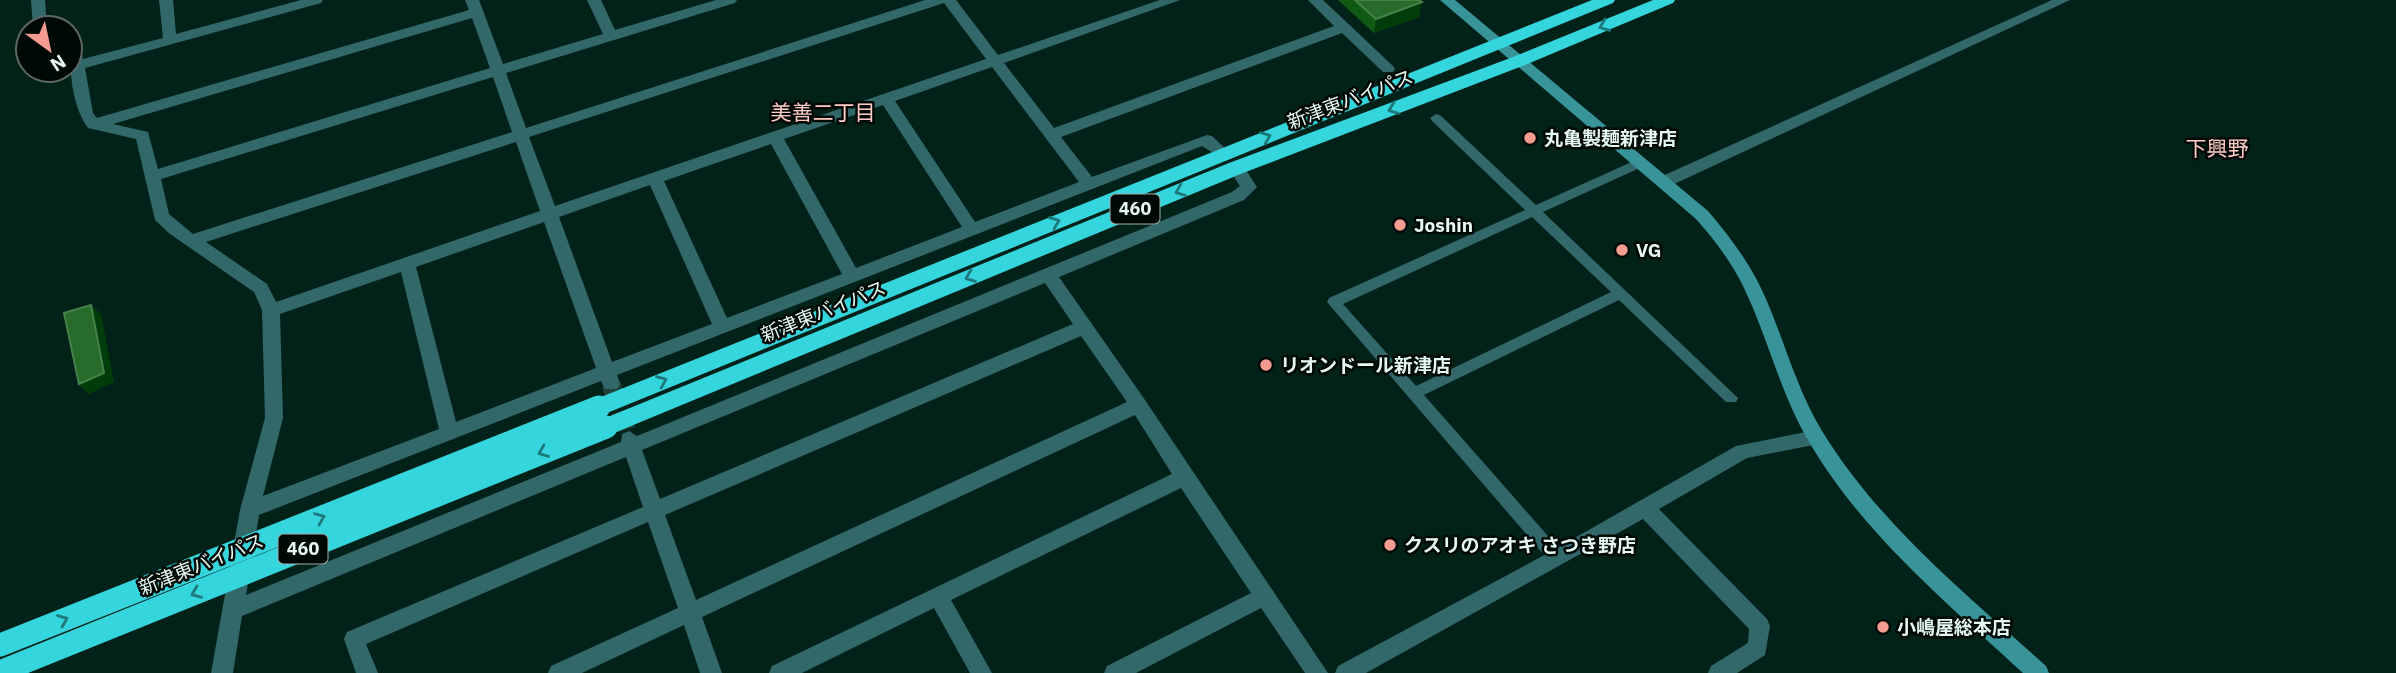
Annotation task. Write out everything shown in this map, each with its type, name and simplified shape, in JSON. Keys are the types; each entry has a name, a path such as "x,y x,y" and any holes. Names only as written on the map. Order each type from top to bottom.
{"highway":[{"name":"新津東バイパス","path":"0,672 603,417 1229,161 1498,44 1607,0"},
{"name":"新津東バイパス","path":"1229,161 1519,61 1667,0"},
{"name":"新津東バイパス","path":"0,645 603,417"}],"street":[{"path":"166,0 170,40"},
{"path":"84,64 316,0"},
{"path":"594,0 611,36"},
{"path":"152,176 730,0"},
{"path":"193,240 939,0"},
{"path":"949,0 1088,185"},
{"path":"271,310 1173,0"},
{"path":"1315,0 1388,69"},
{"path":"1447,0 1711,224 1744,271 1758,300 1798,406 1816,438 1863,504 2038,673"},
{"path":"1664,182 2063,0"},
{"path":"93,124 475,6 496,71 608,378"},
{"path":"1051,135 1344,27"},
{"path":"82,84 86,114 93,124 143,136 161,216 176,230 261,288 271,310 274,418 250,510 222,673"},
{"path":"886,99 971,230"},
{"path":"775,137 852,277"},
{"path":"233,610 631,443 1238,196 1250,187 1207,140 1198,142 722,327 608,378 449,433 250,510"},
{"path":"655,178 722,327"},
{"path":"407,264 449,433"},
{"path":"1047,273 1139,405 1184,477 1317,673"},
{"path":"366,673 354,639 1084,327"},
{"path":"559,673 1139,405"},
{"path":"1346,673 1557,558 1743,451 1816,438"},
{"path":"631,443 711,673"},
{"path":"780,673 1184,477"},
{"path":"1645,508 1760,626 1758,648 1719,673"},
{"path":"1115,673 1264,596"},
{"path":"939,598 981,673"}],"lane":[{"path":"1436,118 1731,398"},
{"path":"1557,558 1334,302 1640,163"},
{"path":"1414,393 1620,294"}],"building":[{"path":"1355,0 1419,0 1422,2 1376,19"},
{"path":"91,305 104,373 79,384 64,313"}],"tunnel":[{"path":"611,384 629,439"}],"place":[{"name":"丸亀製麺新津店","path":"1530,138"},
{"name":"Joshin","path":"1400,225"},
{"name":"VG","path":"1622,250"},
{"name":"リオンドール新津店","path":"1266,365"},
{"name":"クスリのアオキ さつき野店","path":"1390,545"},
{"name":"小嶋屋総本店","path":"1883,627"}],"district":[{"name":"美善二丁目","path":"823,113"},
{"name":"下興野","path":"2217,149"}]}
